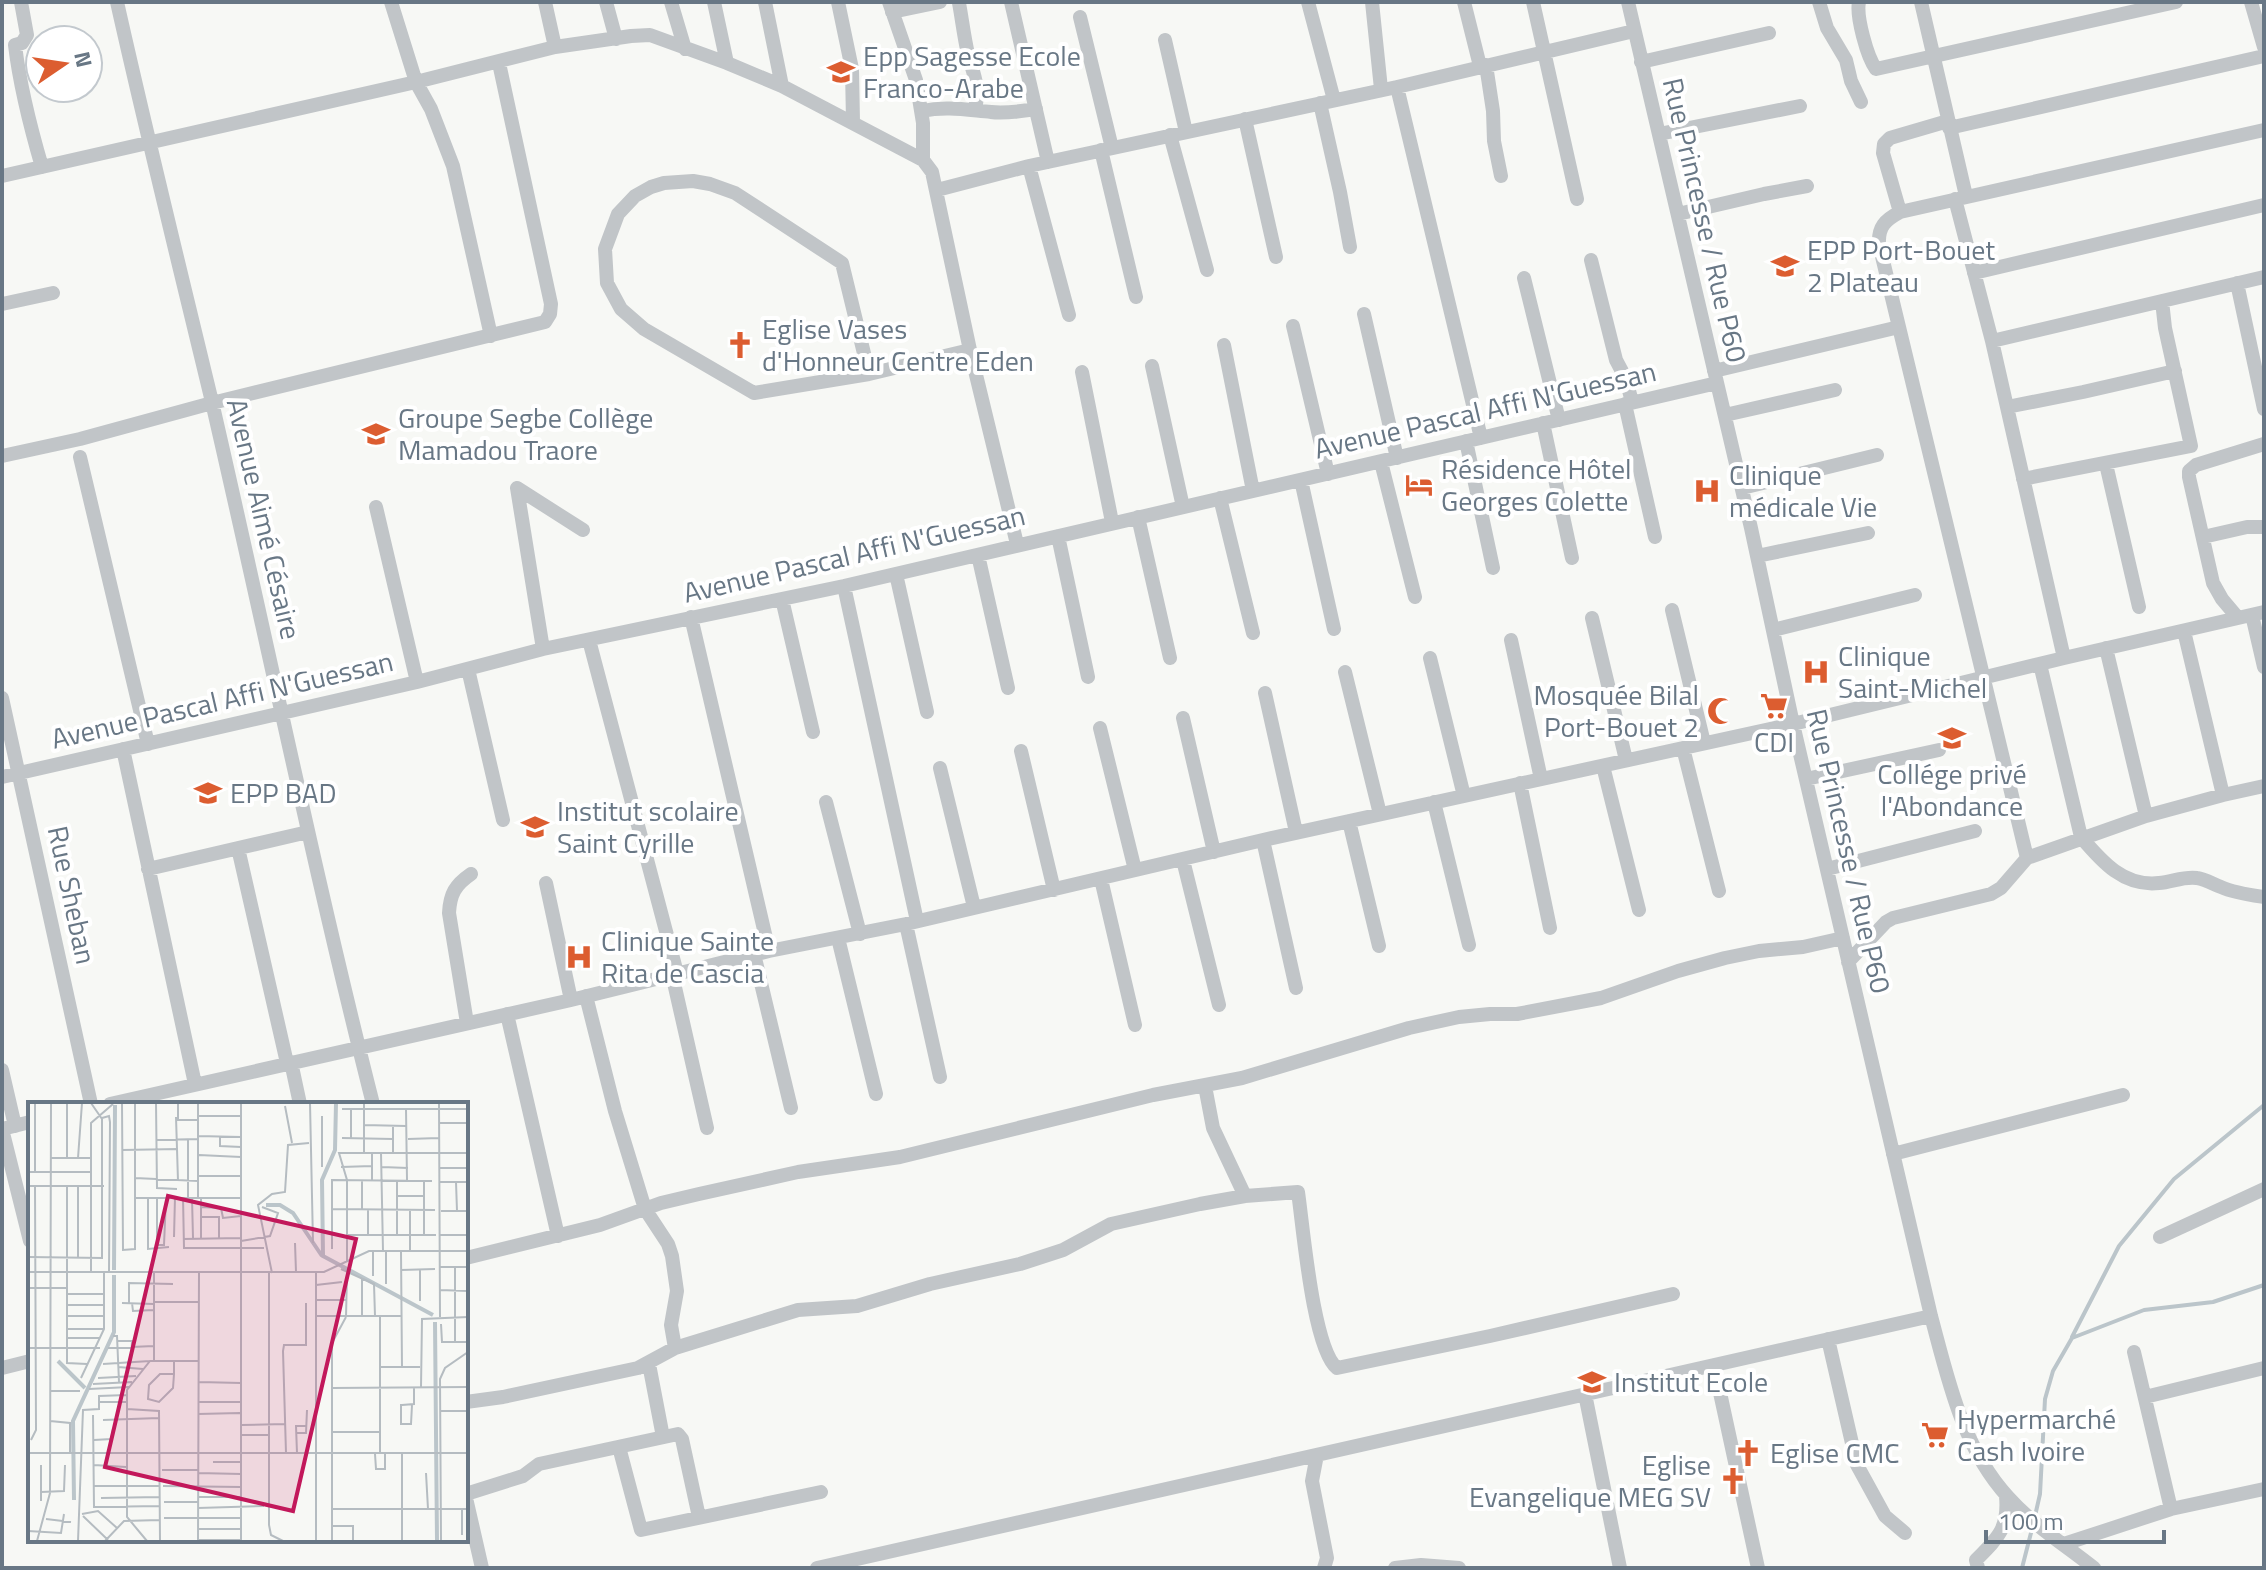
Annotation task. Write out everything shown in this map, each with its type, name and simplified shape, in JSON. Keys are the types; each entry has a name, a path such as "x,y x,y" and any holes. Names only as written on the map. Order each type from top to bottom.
{"street":[{"path":"21,2 27,35 22,43 8,46 42,167"},
{"name":"Avenue Aimé Césaire","path":"117,2 373,1102"},
{"path":"391,2 416,82 431,109 453,166 491,336"},
{"path":"545,2 555,47"},
{"path":"606,2 616,39"},
{"path":"671,2 685,49"},
{"path":"714,2 727,63"},
{"path":"765,2 782,86"},
{"path":"838,2 852,69 853,122"},
{"path":"923,160 922,111 916,80 890,7 952,2 977,85 975,110"},
{"path":"1011,2 1048,162"},
{"path":"1308,2 1350,247"},
{"path":"1372,2 1381,89"},
{"path":"1464,2 1493,111 1495,154 1501,176"},
{"path":"1533,2 1577,199"},
{"name":"Rue Princesse / Rue P60","path":"1628,2 1931,1316 1963,1424 2006,1496 2042,1529 2094,1568"},
{"path":"1819,2 1827,28 1846,60 1861,102"},
{"path":"1859,2 1868,56 1876,69 2176,2"},
{"path":"1921,2 1949,124 1974,273 2064,658"},
{"path":"2251,2 2264,47"},
{"path":"1080,17 1136,297"},
{"path":"937,190 1029,166 1397,87 1634,31"},
{"path":"1641,62 1769,33"},
{"path":"2,176 499,63 555,47 650,35 782,86 923,160 932,172 970,350 1017,544"},
{"path":"1165,40 1186,132"},
{"path":"1900,212 1883,153 1884,144 1890,138 2264,56"},
{"path":"2,456 545,322 551,304 499,63"},
{"path":"1397,87 1473,440 1493,568"},
{"path":"1659,134 1800,106"},
{"path":"922,111 938,108 995,113 1036,109"},
{"path":"1245,119 1276,257"},
{"path":"2027,858 1878,236 1882,224 1900,212 2264,130"},
{"path":"1170,135 1207,270"},
{"path":"1029,166 1069,315"},
{"path":"869,374 842,263 735,193 693,181 664,183 635,196 618,214 605,249 607,283 621,309 644,329 754,393 869,374 970,350"},
{"path":"1678,214 1807,186"},
{"path":"1974,273 2264,205"},
{"path":"1591,260 1616,360 1626,379 1655,537"},
{"path":"1992,341 2264,277"},
{"path":"1524,278 1559,420"},
{"path":"2237,283 2264,409"},
{"path":"2,304 53,293"},
{"path":"2162,301 2165,328 2196,465"},
{"path":"1364,314 1397,458"},
{"path":"1293,326 1328,474"},
{"name":"Avenue Pascal Affi N'Guessan","path":"2,777 417,682 543,649 844,586 1559,420 1899,327"},
{"path":"1224,345 1253,491"},
{"path":"1152,366 1183,507"},
{"path":"2007,407 2175,371"},
{"path":"1082,372 1112,522"},
{"path":"1725,415 1835,390"},
{"path":"1543,423 1572,558"},
{"path":"2264,444 2196,465 2189,471 2213,583 2222,599 2251,615 2264,667"},
{"path":"2023,479 2191,446"},
{"path":"1742,488 1877,455"},
{"path":"80,457 148,744"},
{"path":"1381,462 1415,597"},
{"path":"2106,464 2139,607"},
{"path":"1301,480 1334,629"},
{"path":"543,649 517,488 583,530"},
{"path":"1220,498 1253,633"},
{"path":"376,507 417,682"},
{"path":"1138,517 1170,658"},
{"path":"2203,537 2247,527 2264,527"},
{"path":"1757,556 1868,533"},
{"path":"1058,536 1088,677"},
{"path":"978,555 1008,688"},
{"path":"896,574 927,712"},
{"path":"844,586 940,1077"},
{"path":"1773,630 1915,595"},
{"path":"782,599 813,732"},
{"path":"1672,610 1704,743"},
{"path":"118,1102 579,998 761,953 1054,890 1296,832 1793,724 2251,615"},
{"path":"691,617 791,1108"},
{"path":"1592,618 1626,760"},
{"path":"2184,631 2223,795"},
{"path":"589,640 674,974 707,1128"},
{"path":"1511,640 1541,779"},
{"path":"2106,648 2146,816"},
{"path":"1430,658 1464,796"},
{"path":"2040,664 2081,837 2097,856 2117,873 2145,884 2195,878 2224,889 2264,897"},
{"path":"468,669 503,820"},
{"path":"1345,672 1380,814"},
{"path":"1265,693 1296,832"},
{"name":"Rue Sheban","path":"2,698 91,1102"},
{"path":"1183,718 1214,852"},
{"path":"1100,728 1135,870"},
{"path":"1683,748 1719,891"},
{"path":"123,749 195,1084"},
{"path":"1806,779 1939,750"},
{"path":"1021,751 1054,890"},
{"path":"1603,766 1639,910"},
{"path":"940,768 974,907"},
{"path":"1520,783 1550,928"},
{"path":"1848,962 1886,922 1991,894 2001,888 2027,858 2146,816 2264,786"},
{"path":"826,802 860,934"},
{"path":"1434,802 1469,945"},
{"path":"1349,821 1379,946"},
{"path":"1827,869 1975,831"},
{"path":"148,869 308,832"},
{"path":"1263,840 1296,988"},
{"path":"238,848 299,1102"},
{"path":"1183,860 1219,1005"},
{"path":"467,1023 449,913 454,888 471,874"},
{"path":"1101,879 1135,1025"},
{"path":"546,883 645,1209 668,1244 672,1256 677,1291 671,1325 675,1348"},
{"path":"838,938 876,1094"},
{"path":"468,1258 600,1225 699,1194 798,1172 900,1157 1060,1116 1242,1078 1409,1028 1459,1017 1517,1014 1601,998 1725,958 1843,938"},
{"path":"507,1014 558,1236"},
{"path":"2,1070 28,1228"},
{"path":"1205,1086 1213,1128 1245,1196"},
{"path":"1893,1154 2123,1095"},
{"path":"2160,1237 2264,1189"},
{"path":"468,1402 622,1373 649,1364 675,1348 798,1310 857,1306 930,1284 1020,1264 1063,1250 1111,1224 1245,1196 1298,1192 1318,1321 1328,1356 1337,1368 1673,1294"},
{"path":"817,1568 1931,1316"},
{"path":"1828,1339 1857,1465 1885,1516 1905,1533"},
{"path":"2134,1352 2171,1509"},
{"path":"2,1368 28,1362"},
{"path":"649,1364 663,1437"},
{"path":"1714,1365 1758,1568"},
{"path":"2145,1397 2264,1368"},
{"path":"1585,1394 1620,1568"},
{"path":"468,1495 523,1476 539,1464 675,1434 682,1439 699,1517"},
{"path":"619,1447 641,1530 821,1492"},
{"path":"1317,1455 1312,1481 1327,1558 1324,1568"},
{"path":"2064,1544 2171,1509 2264,1489"},
{"path":"1963,1568 1977,1564 2002,1532 2008,1514 2006,1496"},
{"path":"468,1505 482,1568"},
{"path":"1395,1568 1421,1565 1459,1568"}],"waterway":[{"path":"2072,1337 2119,1246 2174,1179 2264,1105"},
{"path":"2035,1516 2040,1494 2045,1399 2053,1371 2072,1338 2144,1310 2213,1302 2264,1285"},
{"path":"2022,1568 2033,1525"}],"place":[{"name":"Epp Sagesse Ecole Franco-Arabe","path":"841,72"},
{"name":"EPP Port-Bouet 2 Plateau","path":"1785,266"},
{"name":"Eglise Vases d'Honneur Centre Eden","path":"740,345"},
{"name":"Groupe Segbe Collège Mamadou Traore","path":"376,434"},
{"name":"Résidence Hôtel Georges Colette","path":"1419,485"},
{"name":"Clinique médicale Vie","path":"1707,491"},
{"name":"Clinique Saint-Michel","path":"1816,672"},
{"name":"CDI","path":"1774,706"},
{"name":"Mosquée Bilal Port-Bouet 2","path":"1721,711"},
{"name":"Collége privé l'Abondance","path":"1952,738"},
{"name":"EPP BAD","path":"208,793"},
{"name":"Institut scolaire Saint Cyrille","path":"535,827"},
{"name":"Clinique Sainte Rita de Cascia","path":"579,957"},
{"name":"Institut Ecole","path":"1592,1382"},
{"name":"Hypermarché Cash Ivoire","path":"1935,1435"},
{"name":"Eglise CMC","path":"1748,1453"},
{"name":"Eglise Evangelique MEG SV","path":"1733,1481"}]}
